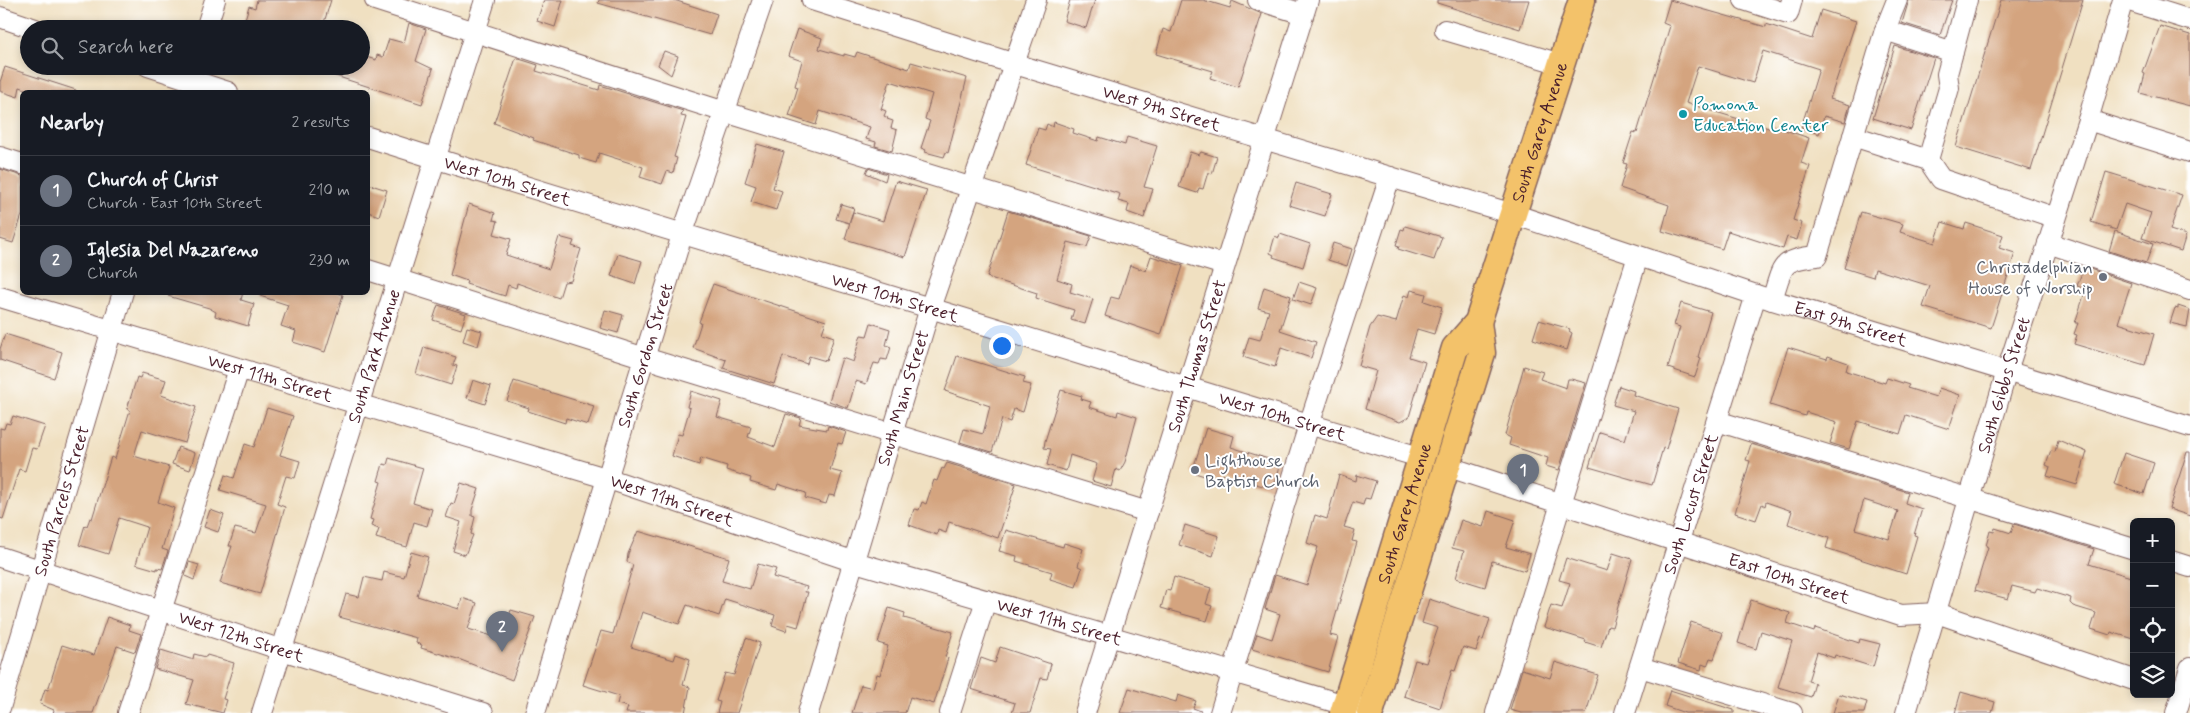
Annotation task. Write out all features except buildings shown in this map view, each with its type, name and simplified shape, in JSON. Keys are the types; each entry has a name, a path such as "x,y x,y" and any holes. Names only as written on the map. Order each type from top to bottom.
{"main road":[{"name":"South Garey Avenue","path":"1344,709 1435,462 1482,353 1478,322 1582,0"},
{"name":"South Garey Avenue","path":"1370,713 1435,462"}],"street":[{"path":"209,20 215,0"},
{"path":"375,0 475,34 1224,265"},
{"name":"South Park Avenue","path":"262,713 485,0"},
{"name":"South Gordon Street","path":"535,713 609,479 682,235 763,0"},
{"name":"West 9th Street","path":"812,0 1015,64 1513,214"},
{"name":"South Main Street","path":"808,713 930,308 1036,0"},
{"path":"1258,0 1306,7"},
{"path":"1744,0 1788,14 1792,0"},
{"path":"1897,0 1885,30 1852,136 1928,160 1941,179 2056,218"},
{"path":"1928,160 1949,88 1947,74 1967,0"},
{"path":"2125,0 2190,20"},
{"name":"South Gibbs Street","path":"1906,713 1937,613 2006,370 2088,120 2125,0"},
{"name":"South Thomas Street","path":"1085,713 1306,7"},
{"path":"0,17 20,24"},
{"path":"1445,30 1561,64"},
{"path":"1885,30 1953,52"},
{"path":"175,75 222,90"},
{"path":"2088,120 2190,152"},
{"name":"South Locust Street","path":"1626,713 1678,542 1718,421 1764,297 1783,267 1794,259 1817,256 1852,136"},
{"name":"West 10th Street","path":"370,138 682,235 930,308 1186,388 1435,462"},
{"path":"0,157 20,163"},
{"path":"1220,713 1309,425 1390,177"},
{"name":"East 9th Street","path":"1513,214 1764,297 2190,427"},
{"path":"2048,244 2190,290"},
{"path":"1496,713 1638,256"},
{"path":"370,271 645,358 1148,512"},
{"name":"South Parcels Street","path":"0,708 39,569 122,295"},
{"name":"West 11th Street","path":"0,297 609,479 855,562 1234,672 1344,709 1370,713"},
{"path":"128,713 238,369"},
{"path":"1718,421 2130,548"},
{"name":"East 10th Street","path":"1435,462 1901,616 1937,613 2130,679"},
{"name":"West 12th Street","path":"0,557 282,650 483,713"},
{"path":"2175,562 2190,566"},
{"path":"950,713 986,600"},
{"path":"1640,666 1792,713"},
{"path":"2180,700 2190,668"}],"place":[{"name":"Pomona Education Center","path":"1683,114"},
{"name":"Christadelphian House of Worship","path":"2103,277"},
{"name":"Lighthouse Baptist Church","path":"1195,470"},
{"name":"Church of Christ","path":"1523,495"},
{"name":"Iglesia Del Nazareno","path":"502,652"}]}
